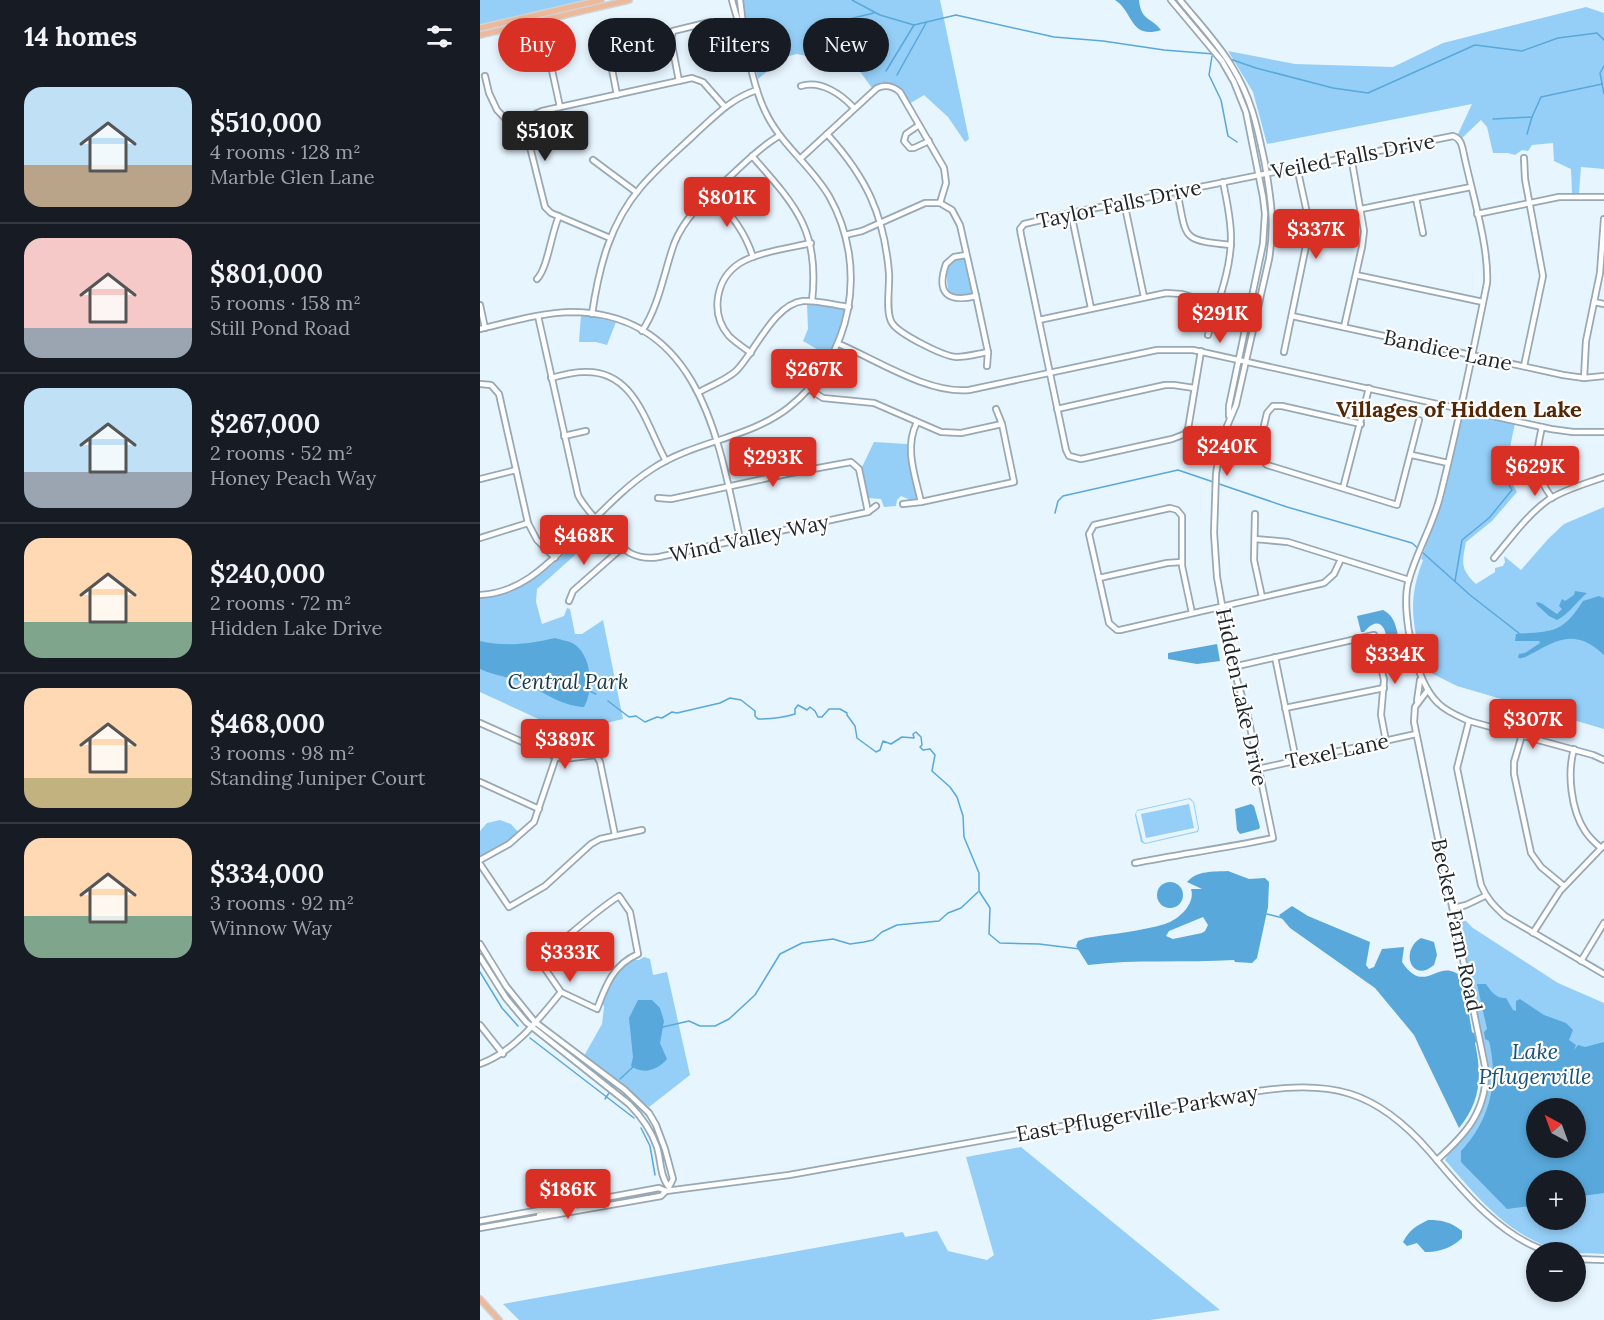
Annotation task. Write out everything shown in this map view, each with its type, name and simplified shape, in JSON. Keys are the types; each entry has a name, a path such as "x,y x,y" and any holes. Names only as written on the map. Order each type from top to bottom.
{"main road":[{"path":"480,28 601,0"},
{"path":"480,34 629,0"},
{"path":"480,1299 499,1320"}],"street":[{"path":"732,0 736,18"},
{"path":"740,0 742,18"},
{"name":"Hidden Lake Drive","path":"1136,863 1200,850 1224,849 1273,838 1244,699 1233,667 1222,606 1215,555 1214,501 1220,450 1229,419 1236,405 1247,362 1272,242 1272,200 1255,112 1244,87 1230,64 1171,0"},
{"name":"Hidden Lake Drive","path":"1180,0 1192,21 1228,70 1246,112 1265,214 1263,244 1229,406 1229,419"},
{"path":"680,81 671,40 673,32 688,28"},
{"path":"552,72 560,107"},
{"path":"613,72 618,95"},
{"path":"480,595 518,586 535,574 639,479 666,461 683,452 750,429 776,417 809,388 821,374 839,344 852,287 850,258 845,235 828,194 779,136 767,116 752,72"},
{"path":"485,75 489,93 497,110 529,143 543,203 548,211 610,238"},
{"path":"517,130 531,116 560,107 692,78 699,80 725,107"},
{"path":"801,86 804,84 838,93 854,108"},
{"path":"800,159 877,87 882,85 893,87 900,93 944,168 946,175 940,203"},
{"path":"592,314 597,280 610,238 636,192 655,171 725,107 742,95 757,90"},
{"path":"919,125 906,134 904,141 906,145 914,148 929,141"},
{"path":"826,134 852,163 862,179 881,223 889,276 888,314 892,324 947,355 963,357 988,352"},
{"path":"642,331 650,317 680,232 693,213 752,156 779,136"},
{"name":"Veiled Falls Drive","path":"1259,175 1453,136 1461,141 1488,269 1472,355 1437,507 1409,580 1406,599 1407,618 1420,678"},
{"path":"752,156 793,205 806,229 811,243 814,268 812,301"},
{"path":"1344,327 1364,239 1351,156"},
{"path":"1524,158 1525,179 1543,276 1524,366"},
{"path":"594,160 636,192"},
{"path":"1284,352 1308,231 1298,167"},
{"name":"Taylor Falls Drive","path":"1194,388 1188,429 1182,437 1081,459 1069,456 1049,373 1020,229 1031,221 1259,175"},
{"path":"1209,335 1228,267 1231,245 1230,221 1223,182"},
{"path":"1361,209 1471,187"},
{"path":"1177,191 1185,229 1190,237 1200,242 1231,245"},
{"path":"712,193 743,231 753,257"},
{"path":"1477,214 1570,196 1604,197"},
{"path":"1416,198 1424,233"},
{"path":"1124,202 1144,297"},
{"path":"845,235 881,223 925,203 940,203 952,210 957,217 976,296 988,352 987,366"},
{"path":"1071,213 1091,308"},
{"path":"537,279 544,270 551,236 559,216"},
{"path":"1584,378 1586,341 1603,251 1604,219"},
{"path":"751,353 730,336 720,321 718,293 726,277 740,263 753,257 811,243"},
{"path":"966,255 954,257 946,264 944,288 946,294 954,299 976,296"},
{"path":"1356,275 1483,302"},
{"path":"1039,320 1144,297 1177,293 1217,304"},
{"path":"699,392 734,373 785,309 792,304 812,301 849,307"},
{"path":"1594,302 1604,304"},
{"path":"480,305 482,328 538,316 564,313 592,314 617,320 642,331 670,352 688,373 699,392 717,441 740,539"},
{"name":"Wind Valley Way","path":"538,316 578,495 596,519 629,552 649,559 868,512 876,506"},
{"name":"Bandice Lane","path":"1292,316 1584,378 1604,376"},
{"path":"839,344 928,384 954,392 1158,350 1180,348 1542,427 1573,432 1604,432"},
{"path":"1057,409 1165,385 1174,384 1194,388 1201,351"},
{"path":"551,378 591,372 606,375 625,385 636,398 666,461"},
{"path":"480,384 491,385 499,394 528,523 537,540 555,558"},
{"path":"809,388 823,398 874,404 951,433 1002,424"},
{"path":"1343,488 1370,388"},
{"path":"1361,424 1282,406 1273,406 1267,413 1258,452 1262,462 1268,465 1397,505 1412,455 1419,420"},
{"path":"903,504 1014,482 1002,424 996,409"},
{"path":"917,422 912,432 910,452 921,502"},
{"path":"1542,427 1536,463 1539,476 1552,498"},
{"path":"564,436 586,431"},
{"path":"781,475 777,456 777,451 780,449 786,453 790,473"},
{"path":"1412,455 1448,463"},
{"path":"658,498 671,499 844,462 855,464 860,469 868,512"},
{"path":"480,479 516,470"},
{"path":"1494,558 1531,515 1552,498 1604,477"},
{"path":"1192,613 1182,562 1182,516 1177,510 1170,508 1092,527 1089,534 1109,623 1116,630 1192,613 1324,583 1334,574 1341,559"},
{"path":"1256,514 1256,573 1262,597"},
{"path":"480,538 528,523"},
{"path":"1255,539 1288,542 1409,580"},
{"path":"569,601 573,591 623,547"},
{"path":"1099,578 1167,563 1182,562"},
{"path":"1233,667 1374,635 1384,680 1381,716 1386,741"},
{"path":"1275,657 1296,760"},
{"path":"1420,678 1427,691 1444,708 1469,721 1574,749 1604,760"},
{"name":"Becker Farm Road","path":"1420,678 1414,722 1454,908 1485,1063 1486,1079 1480,1107 1470,1125 1437,1160"},
{"path":"1286,708 1384,688"},
{"path":"1415,707 1427,691"},
{"path":"1469,721 1457,768 1478,874 1485,896 1505,916 1604,974"},
{"path":"480,723 556,758 596,755 600,762 615,835"},
{"name":"Texel Lane","path":"1258,769 1416,734"},
{"path":"1522,735 1514,762 1514,774 1529,847 1541,867 1564,886"},
{"path":"1533,933 1564,886 1602,846 1588,835 1578,817 1569,776 1569,765 1574,749"},
{"path":"556,758 534,822 523,834 480,862 509,907 544,886 591,844 615,835 642,830"},
{"path":"480,782 539,809"},
{"path":"619,896 630,912 638,954 627,959 612,973 597,1009 561,992 539,960 574,933 599,908 619,896"},
{"path":"1454,908 1485,896"},
{"path":"1581,961 1604,923"},
{"path":"480,944 533,1024 625,1090 649,1113 665,1149 673,1179 668,1190"},
{"path":"480,957 506,998 533,1024 638,1112 652,1133 668,1190"},
{"path":"480,1064 503,1054 561,992"},
{"path":"481,1029 503,1054"},
{"name":"East Pflugerville Parkway","path":"480,1221 659,1188 668,1190 789,1175 1289,1086 1309,1086 1338,1090 1376,1104 1405,1125 1473,1203 1504,1230 1526,1242"},
{"name":"East Pflugerville Parkway","path":"480,1228 661,1196 668,1190"},
{"path":"531,1219 545,1212 575,1207 581,1202"},
{"path":"1586,1259 1604,1260"}],"green space":[{"path":"480,0 602,0 524,18 498,18 498,24 480,28"},
{"path":"741,0 940,0 969,139 965,142 948,117 924,95 909,104 901,92 892,85 882,82 872,88 860,72 889,72 889,18 803,18 803,55 791,56 791,18 745,18"},
{"path":"1586,7 1604,13 1604,169 1581,167 1579,193 1572,193 1571,169 1554,161 1553,143 1532,145 1528,151 1522,150 1515,155 1493,153 1487,127 1481,120 1462,138 1458,134 1472,104 1267,144 1253,92 1228,51 1295,64 1393,67 1443,43"},
{"path":"756,72 767,72 758,79"},
{"path":"964,259 972,292 970,295 958,297 949,292 947,269 954,261"},
{"path":"807,303 842,308 845,311 829,356 803,341 808,329"},
{"path":"581,315 616,322 607,345 596,342 579,342"},
{"path":"1465,413 1515,424 1509,467 1517,492 1492,521 1466,542 1464,565 1467,574 1476,584 1495,572 1495,568 1503,566 1504,556 1521,570 1564,524 1604,507 1604,729 1457,686 1423,669 1413,602 1423,560 1421,559 1444,497 1461,416"},
{"path":"874,442 907,444 916,499 911,500 901,496 896,506 884,507 881,499 868,498 862,467"},
{"name":"Central Park","path":"599,524 604,529 537,589 536,602 542,624 564,616 567,608 570,609 575,634 582,634 603,620 623,719 581,729 561,731 560,755 547,750 556,727 480,692 480,598 498,596 529,582"},
{"path":"1190,798 1194,802 1199,828 1198,832 1145,844 1141,842 1135,815 1137,810","holes":["1189,799 1193,802 1197,831 1145,843 1143,841 1137,811"]},
{"path":"1189,804 1194,828 1146,838 1141,814"},
{"path":"500,820 511,824 519,833 508,842 480,857 480,831 487,823"},
{"name":"Lake Pflugerville","path":"1458,913 1473,928 1558,983 1604,1003 1604,1254 1586,1253 1586,1242 1537,1242 1526,1237 1496,1215 1445,1160 1476,1121 1484,1099 1488,1075"},
{"path":"644,957 650,959 653,975 667,972 690,1075 649,1107 584,1056 602,1024 604,1007 602,1001 612,980 631,960"},
{"path":"1021,1147 1220,1310 1150,1320 519,1320 503,1304 903,1232 905,1237 937,1231 948,1251 987,1260 994,1255 966,1157"}],"water":[{"path":"1115,0 1139,0 1144,15 1161,30 1151,32 1138,28"},
{"path":"1575,591 1587,593 1557,620 1549,616 1536,602 1557,614 1562,609 1559,606 1562,599 1565,601 1574,595"},
{"path":"1599,596 1604,598 1604,655 1587,643 1571,639 1554,642 1525,657 1518,658 1519,654 1525,653 1540,643 1539,641 1515,641 1516,634 1555,629 1569,620 1583,601"},
{"path":"1383,610 1393,619 1399,639 1387,642 1383,627 1377,623 1361,632 1357,616"},
{"path":"555,638 574,644 585,657 590,683 584,707 561,702 520,682 480,669 480,641 518,644"},
{"path":"1217,644 1220,661 1197,664 1168,659 1168,653"},
{"path":"1251,804 1254,806 1260,827 1240,834 1237,830 1235,809"},
{"path":"1228,871 1249,879 1265,878 1269,882 1268,907 1257,958 1252,963 1235,962 1234,960 1088,965 1076,946 1078,941 1086,938 1146,929 1170,922 1185,911 1191,900 1191,889 1202,889 1187,882 1191,878 1211,872","holes":["1203,917 1208,925 1202,933 1173,939 1166,936 1169,931"]},
{"path":"1170,882 1179,886 1183,895 1179,904 1170,908 1161,904 1157,895 1161,886"},
{"name":"Lake Pflugerville","path":"1292,906 1308,916 1370,942 1366,965 1369,969 1374,967 1382,949 1404,947 1402,962 1410,972 1425,977 1446,970 1463,978 1472,1032 1477,1041 1475,1043 1479,1077 1476,1098 1459,1128 1414,1035 1375,988 1290,928 1279,915"},
{"path":"1421,938 1434,942 1437,955 1434,965 1420,971 1411,964 1410,957 1414,944"},
{"name":"Lake Pflugerville","path":"1477,984 1486,984 1494,994 1506,998 1513,1010 1516,1011 1516,1001 1520,999 1544,1015 1566,1023 1573,1030 1569,1040 1576,1045 1574,1050 1578,1045 1585,1047 1604,1042 1604,1193 1586,1195 1586,1170 1526,1170 1526,1206 1507,1209 1461,1162 1461,1151 1479,1126 1490,1100 1492,1056 1489,1041 1485,1039 1484,1032 1487,1029"},
{"path":"638,1000 652,1000 660,1008 664,1021 660,1043 667,1059 659,1066 645,1071 631,1066 633,1057 629,1018"},
{"path":"1428,1220 1454,1225 1462,1231 1462,1238 1450,1247 1435,1252 1425,1252 1417,1243 1407,1246 1403,1242 1408,1234"}],"waterway":[{"path":"852,0 880,15 914,25 956,15 1054,37 1214,54"},
{"path":"853,18 874,13"},
{"path":"897,75 926,23"},
{"path":"889,66 914,25"},
{"path":"1227,58 1333,88 1368,93 1475,45 1522,51 1558,38 1597,33 1604,40"},
{"path":"1212,56 1209,75 1221,100 1228,136 1237,142"},
{"path":"1604,66 1600,73 1604,94"},
{"path":"1493,119 1532,117 1541,97 1602,84"},
{"path":"1527,134 1532,117"},
{"path":"1055,513 1058,501 1063,496 1178,470 1287,507 1412,543 1470,595 1520,634"},
{"path":"1455,581 1462,540 1489,518 1512,490 1508,483"},
{"path":"587,690 596,694"},
{"path":"608,701 629,717 636,716 645,722 657,717 662,718 672,712 677,713 720,703 730,698 741,700 755,711 758,719 795,714 798,705 807,710 810,707 818,717 822,717 829,709 840,709 847,713 855,726 857,738 876,752 880,750 883,741 891,744 902,737 914,738 913,734 916,732 921,737 920,747 923,750 930,749 935,755 932,771 950,787 957,797 963,816 964,837 979,873 979,891 990,908 989,934 1000,943 1039,944 1080,949"},
{"path":"663,1027 689,1021 700,1026 715,1026 729,1019 755,995 780,954 802,943 833,939 850,944 864,942 873,940 882,932 897,925 939,921 948,913 961,908 978,892"},
{"path":"1267,914 1283,918"},
{"path":"480,972 502,1008 518,1026"},
{"path":"530,1038 634,1118"},
{"path":"620,1079 633,1067"},
{"path":"605,1099 609,1093"},
{"path":"641,1128 650,1146 655,1175"}],"district":[{"name":"Villages of Hidden Lake","path":"1459,409"}]}
